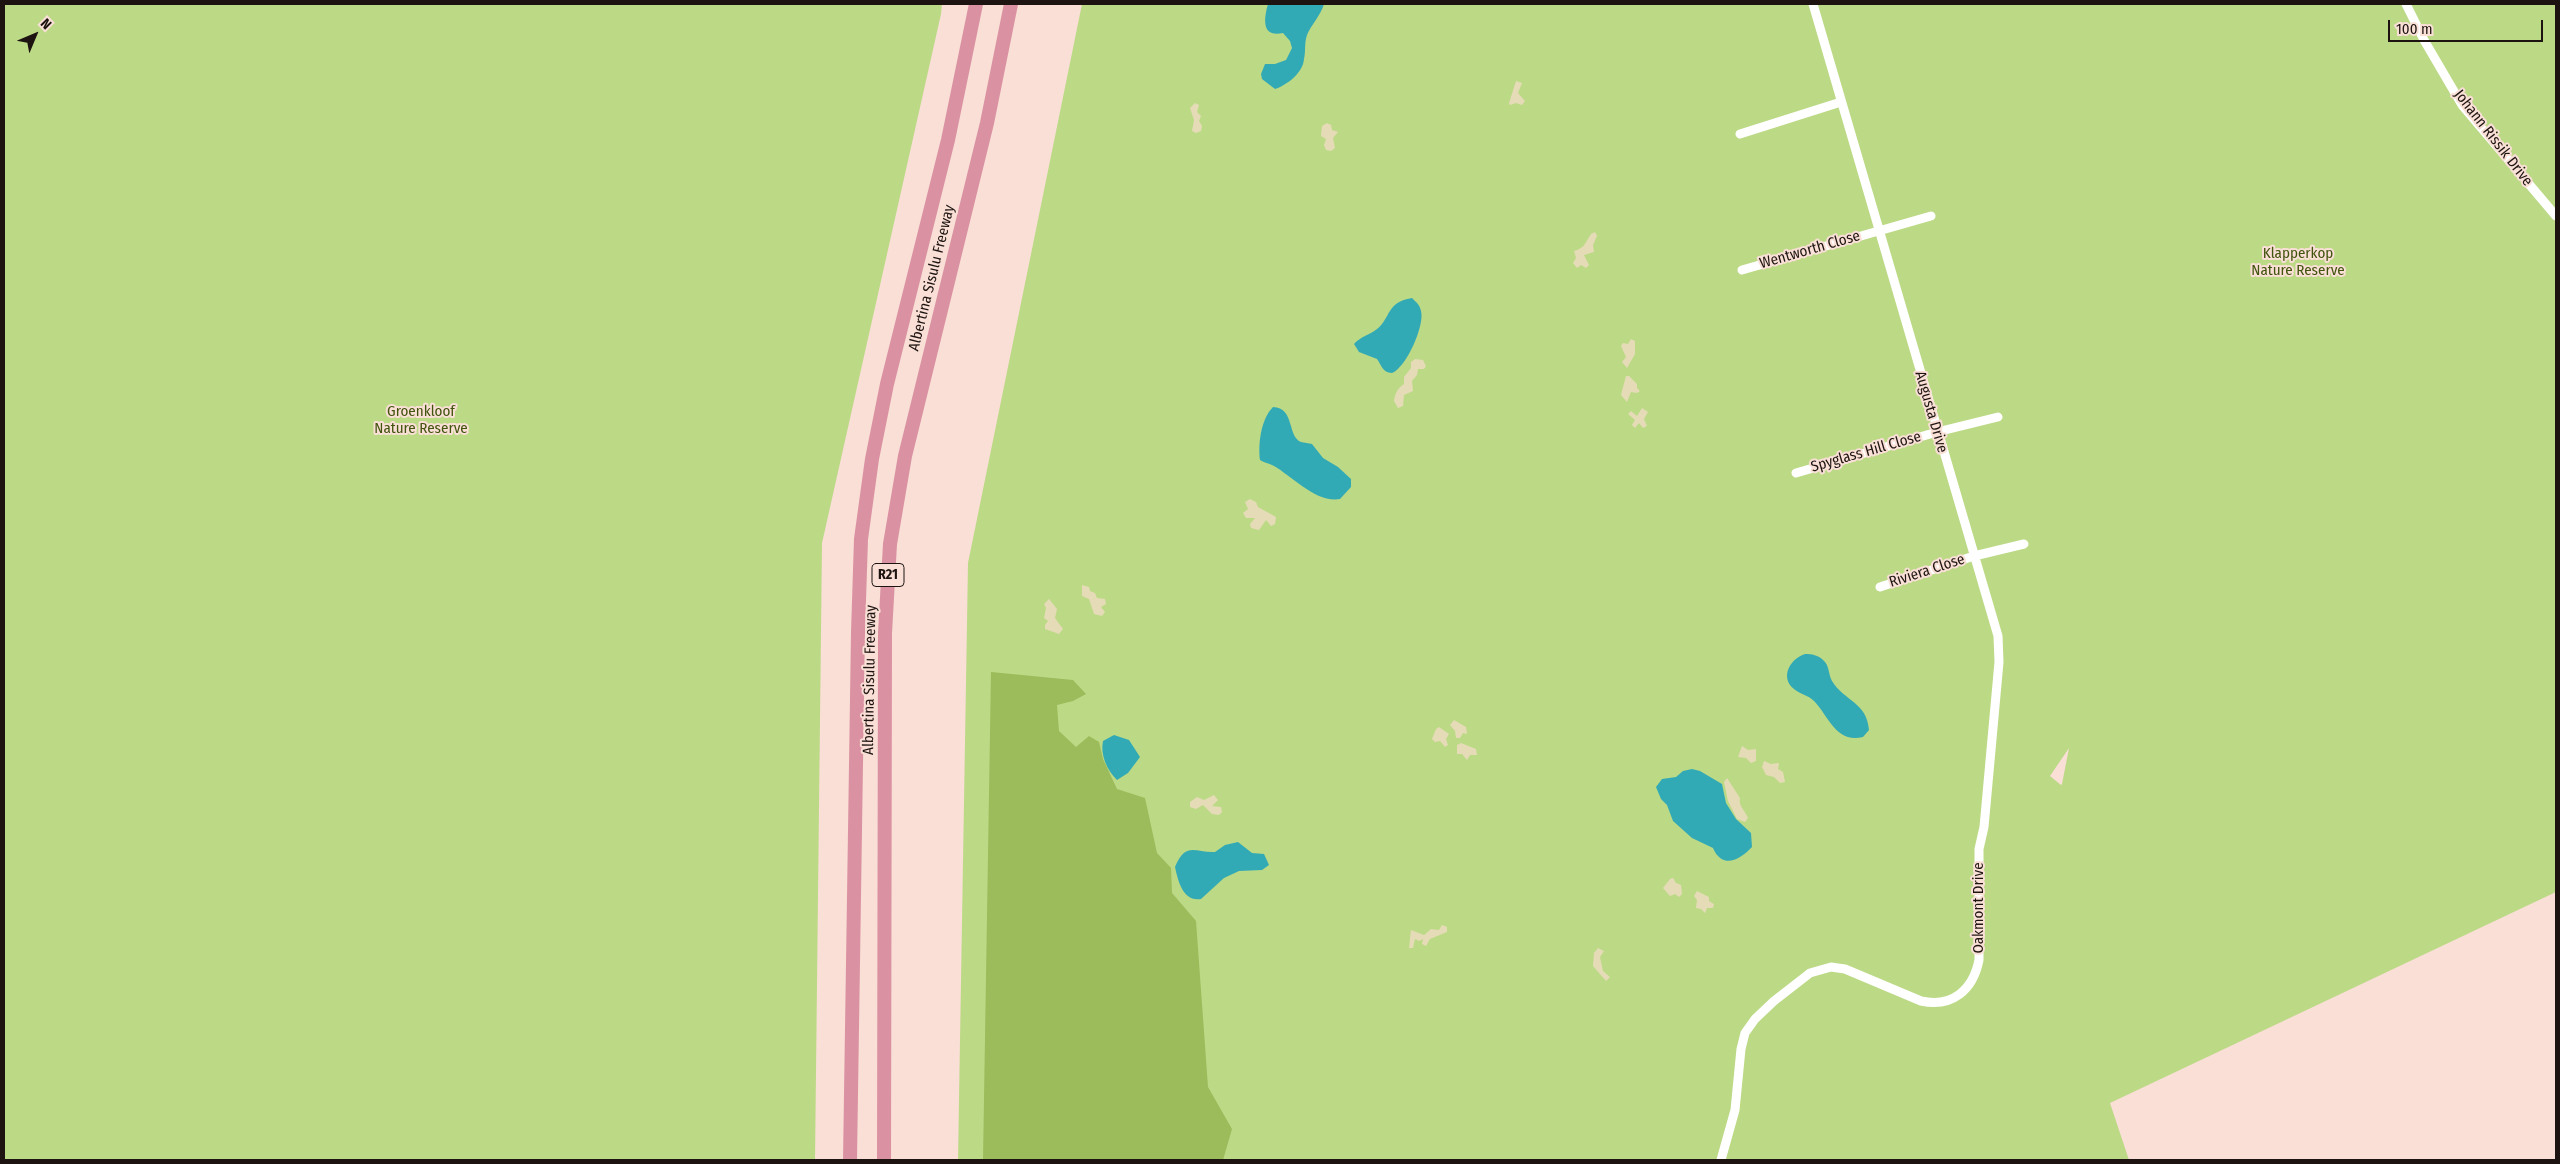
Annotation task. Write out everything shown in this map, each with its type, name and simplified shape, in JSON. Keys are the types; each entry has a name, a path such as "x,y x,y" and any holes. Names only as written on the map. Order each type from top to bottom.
{"highway":[{"name":"Albertina Sisulu Freeway","path":"850,1160 858,632 863,522 872,459 887,384 948,140 976,4"},
{"name":"Albertina Sisulu Freeway","path":"884,1160 885,633 890,544 905,456 988,124 1005,46 1011,4"}],"street":[{"name":"Augusta Drive","path":"1813,4 1840,102 1974,556 1999,649 1984,827"},
{"name":"Johann Rissik Drive","path":"2406,4 2424,40 2462,105 2556,216"},
{"path":"1740,134 1840,102"},
{"name":"Wentworth Close","path":"1742,270 1931,216"},
{"name":"Spyglass Hill Close","path":"1796,473 1937,432 1998,417"},
{"name":"Riviera Close","path":"1880,587 1974,556 2024,544"},
{"name":"Oakmont Drive","path":"1721,1160 1735,1110 1740,1057 1745,1033 1763,1011 1802,979 1819,969 1841,968 1921,1001 1934,1004 1951,1000 1970,985 1979,960 1979,849 1984,827"}],"green space":[{"name":"Groenkloof Nature Reserve","path":"4,4 942,4 822,543 815,1160 4,1160"},
{"name":"Klapperkop Nature Reserve","path":"1082,4 2556,4 2556,892 2110,1103 2129,1160 958,1160 968,563","holes":["2069,748 2062,784 2050,776"]},
{"path":"991,672 1073,680 1086,694 1073,701 1057,705 1059,731 1076,747 1089,736 1099,742 1103,759 1117,789 1145,798 1157,853 1171,868 1172,893 1196,921 1208,1087 1232,1129 1223,1160 983,1160"}],"sand":[{"path":"1516,81 1522,83 1518,93 1525,101 1522,105 1516,103 1510,105 1509,103"},
{"path":"1195,103 1199,105 1197,112 1201,116 1199,121 1202,126 1201,131 1196,133 1192,131 1194,120 1190,108"},
{"path":"1327,123 1331,125 1332,130 1338,132 1333,138 1335,148 1331,151 1326,150 1324,145 1326,139 1321,136 1322,126"},
{"path":"1595,232 1597,236 1593,245 1594,252 1584,255 1589,265 1586,268 1581,265 1577,268 1573,263 1576,258 1574,251 1583,247 1591,234"},
{"path":"1631,339 1635,341 1635,354 1627,368 1622,362 1626,357 1621,346 1623,343 1628,344"},
{"path":"1415,359 1423,360 1426,366 1424,369 1418,369 1417,375 1412,381 1413,391 1404,395 1403,406 1398,408 1394,401 1395,396 1398,389 1404,384 1404,377 1411,368 1411,362"},
{"path":"1626,376 1629,376 1637,384 1637,388 1640,391 1637,393 1631,392 1627,402 1621,395"},
{"path":"1642,408 1648,412 1644,419 1647,426 1643,428 1639,423 1635,428 1632,425 1635,420 1628,414 1631,411 1637,416"},
{"path":"1250,499 1256,502 1258,507 1276,517 1275,524 1271,526 1266,520 1259,530 1251,528 1250,524 1255,518 1246,518 1243,513 1248,509 1245,502"},
{"path":"1082,585 1089,587 1090,591 1095,593 1097,598 1105,599 1106,604 1101,607 1105,612 1102,616 1094,614 1089,599 1082,596"},
{"path":"1049,599 1057,609 1055,618 1063,629 1059,634 1045,629 1048,621 1044,618 1046,608 1044,604"},
{"path":"1454,720 1466,727 1467,734 1463,733 1460,738 1456,738 1455,731 1450,725"},
{"path":"1439,727 1449,734 1446,739 1448,745 1445,747 1440,741 1435,742 1432,739 1436,729"},
{"path":"1461,743 1476,749 1477,755 1470,755 1467,760 1462,754 1457,754 1457,745"},
{"path":"1742,746 1748,750 1756,749 1756,761 1751,763 1746,758 1738,757"},
{"path":"1764,761 1771,764 1779,763 1778,769 1783,772 1785,782 1780,783 1774,777 1766,775 1762,767"},
{"path":"1727,778 1740,798 1741,806 1748,818 1745,822 1737,819 1728,801 1724,782"},
{"path":"1214,795 1218,800 1212,806 1221,807 1222,812 1219,815 1212,814 1203,805 1196,809 1190,807 1190,802 1197,797 1204,800"},
{"path":"1673,878 1676,883 1681,885 1682,894 1679,897 1675,894 1670,896 1663,888"},
{"path":"1697,891 1709,897 1709,901 1714,904 1713,908 1707,908 1705,913 1701,909 1696,908 1697,900 1694,896"},
{"path":"1442,925 1447,927 1447,932 1430,939 1426,946 1422,944 1423,939 1419,941 1415,939 1413,948 1409,948 1411,930 1424,935 1431,929 1439,930"},
{"path":"1598,948 1604,951 1600,957 1603,971 1610,977 1606,981 1593,966 1594,953"}],"water":[{"path":"1268,4 1324,4 1307,35 1305,56 1301,69 1298,74 1284,85 1275,89 1262,79 1261,74 1265,64 1275,64 1286,60 1292,48 1290,41 1283,33 1271,33 1268,30 1265,21"},
{"path":"1412,298 1419,305 1421,311 1420,326 1408,355 1403,363 1392,373 1386,371 1377,359 1359,352 1354,344 1377,329 1398,303"},
{"path":"1273,407 1285,412 1297,439 1301,442 1312,444 1323,458 1338,467 1351,479 1351,487 1340,499 1322,497 1305,488 1274,466 1260,460 1261,432 1266,418"},
{"path":"1805,654 1815,655 1823,660 1837,688 1860,707 1864,713 1869,730 1863,737 1854,738 1839,732 1814,701 1796,691 1790,684 1787,674 1791,664 1795,659"},
{"path":"1114,735 1129,740 1140,757 1128,773 1117,780 1107,767 1103,757 1102,746 1103,741"},
{"path":"1692,769 1700,771 1722,784 1726,803 1736,819 1751,833 1752,847 1742,856 1731,861 1721,859 1713,848 1692,838 1673,821 1667,805 1661,799 1656,787 1662,779 1676,777 1683,771"},
{"path":"1238,842 1252,853 1264,854 1269,865 1262,870 1239,871 1224,878 1201,899 1195,899 1186,894 1182,889 1175,867 1183,854 1192,850 1215,852 1225,845"}]}
